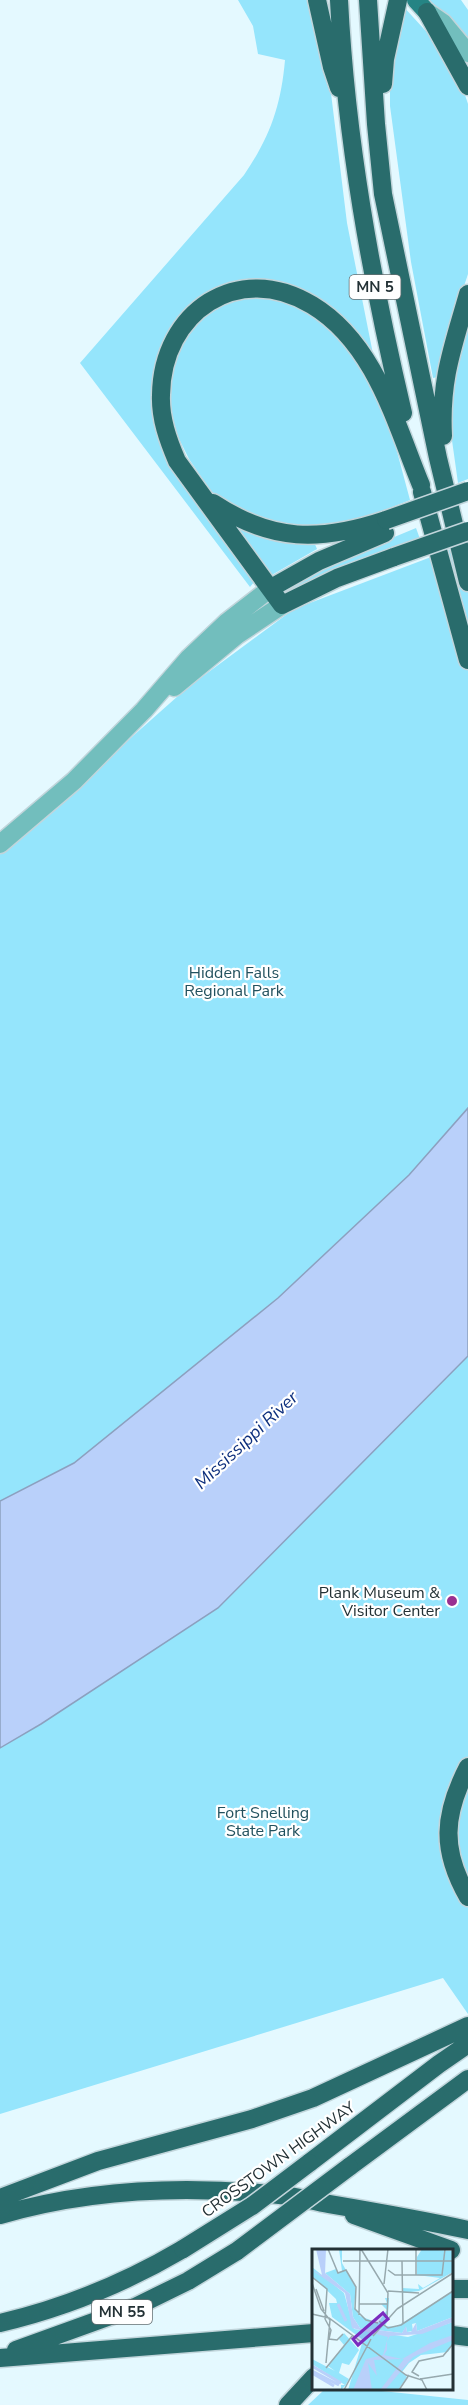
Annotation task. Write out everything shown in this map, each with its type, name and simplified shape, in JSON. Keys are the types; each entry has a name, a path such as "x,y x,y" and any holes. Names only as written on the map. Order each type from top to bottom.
{"highway":[{"path":"317,0 332,67 350,116"},
{"name":"MN 5","path":"339,0 354,167 378,305 442,568 468,660"},
{"name":"MN 5","path":"368,0 383,194 438,458 468,582"},
{"path":"376,124 385,59 398,0"},
{"path":"422,6 468,86"},
{"path":"421,485 386,394 352,342 312,305 270,290 254,289 224,294 208,301 197,310 176,335 164,367 160,398 166,432 177,461 282,605 337,578 468,531"},
{"path":"438,458 443,440 443,387 455,333 468,294"},
{"path":"455,333 468,314"},
{"path":"271,588 388,526 468,491"},
{"path":"204,498 247,523 292,535 340,533 388,526 468,502"},
{"path":"468,1767 451,1807 448,1835 454,1869 468,1897"},
{"path":"0,2198 98,2160 252,2119 313,2098 468,2026"},
{"name":"CROSSTOWN HIGHWAY","path":"0,2323 128,2279 183,2249 252,2206 468,2044"},
{"name":"MN 55","path":"0,2357 135,2307 188,2281 237,2251 468,2079"},
{"path":"0,2215 30,2206 96,2195 165,2190 290,2196 390,2213 468,2230"},
{"path":"328,2204 445,2249"},
{"path":"453,2252 468,2257"},
{"path":"0,2357 312,2333"},
{"path":"453,2335 468,2337"},
{"path":"288,2405 312,2379"}],"street":[{"path":"422,6 442,23 468,53"},
{"path":"0,844 74,781 226,622 271,588"},
{"path":"144,710 199,668 237,635 282,605"}],"green space":[{"path":"238,0 312,0 327,61 347,223 373,354 370,355 297,288 275,282 255,281 205,295 192,304 179,317 161,347 156,366 156,423 254,582 250,587 80,363 244,175 273,121 281,92 285,60 258,54 253,26"},
{"path":"428,0 461,0 468,10 468,46"},
{"path":"402,5 434,40 464,92 468,104 468,274 448,334 438,377 433,378 411,262 390,106 390,78"},
{"path":"248,295 278,297 314,315 349,347 385,407 410,500 362,519 319,527 268,523 215,497 189,459 178,437 171,415 170,378 180,340 209,309"},
{"path":"468,327 468,479 458,483 449,419 457,353"},
{"path":"238,528 263,537 314,542 317,549 270,576 236,531"},
{"path":"416,528 420,539 283,596 282,589 303,575"},
{"name":"Hidden Falls Regional Park","path":"468,543 468,1108 409,1175 278,1298 74,1463 0,1501 0,854 187,688 294,609"},
{"name":"Fort Snelling State Park","path":"468,1356 468,2014 443,1978 0,2114 0,1748 41,1724 414,1411"},
{"path":"324,2390 373,2390 468,2400 468,2405 308,2405"}],"water":[{"name":"Mississippi River","path":"468,1108 468,1356 218,1608 41,1724 0,1748 0,1501 74,1463 278,1298 409,1175"}],"place":[{"name":"Plank Museum & Visitor Center","path":"452,1601"}]}
